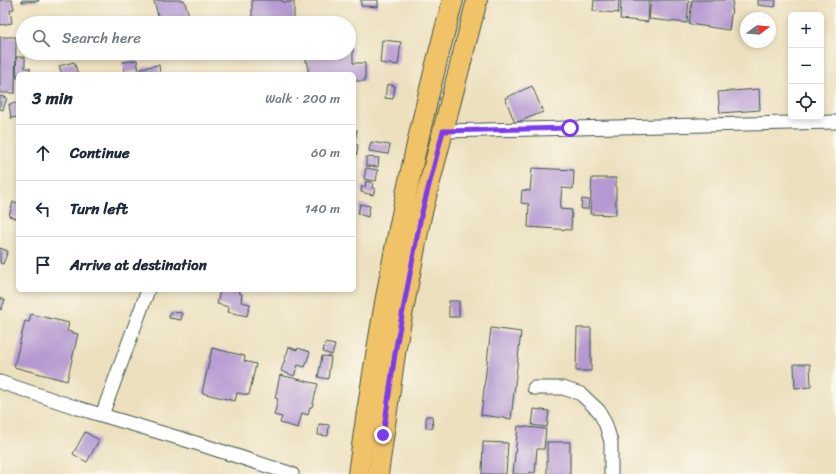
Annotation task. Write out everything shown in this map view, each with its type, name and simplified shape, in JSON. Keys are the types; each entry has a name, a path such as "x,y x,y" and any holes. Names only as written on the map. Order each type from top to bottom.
{"main road":[{"path":"358,474 383,313 408,184 439,51 453,0"},
{"path":"378,474 396,347 421,216 478,0"}],"street":[{"path":"443,131 836,122"},
{"path":"102,415 147,292"},
{"path":"0,382 292,474"},
{"path":"534,388 563,388 581,394 599,411 606,425 611,442 611,474"}],"building":[{"path":"0,0 12,0 14,9 10,10 12,23 0,25"},
{"path":"22,0 39,0 39,1 22,2"},
{"path":"184,0 189,16 158,16 154,1"},
{"path":"252,0 282,0 282,2 294,2 294,16 252,16"},
{"path":"361,0 378,0 378,7 361,6"},
{"path":"594,0 619,0 618,13 593,11"},
{"path":"621,0 649,0 648,22 620,19"},
{"path":"651,0 689,0 687,23 649,19"},
{"path":"692,0 733,0 729,30 689,24"},
{"path":"758,0 776,0 775,7 758,5"},
{"path":"0,37 16,37 15,93 0,93"},
{"path":"382,40 401,42 398,65 380,63"},
{"path":"16,60 25,60 25,68 30,68 30,72 17,72"},
{"path":"137,60 139,71 125,72 123,62"},
{"path":"306,60 353,60 353,63 365,63 365,81 356,81 356,72 308,72 308,62 306,62"},
{"path":"74,62 77,72 61,72 59,66"},
{"path":"159,65 160,72 142,72 141,68"},
{"path":"387,84 395,86 393,99 385,98"},
{"path":"532,86 543,112 515,123 505,98"},
{"path":"759,89 760,110 720,113 718,92"},
{"path":"0,96 7,98 3,110 0,109"},
{"path":"16,103 16,117 11,118 9,104"},
{"path":"371,142 390,145 388,154 369,151"},
{"path":"356,144 358,145 356,158"},
{"path":"366,157 379,158 378,167 366,166"},
{"path":"366,168 378,170 376,181 364,179"},
{"path":"532,168 574,170 573,189 562,188 560,209 572,210 571,230 528,227 529,204 521,203 522,190 530,191"},
{"path":"592,178 616,178 616,215 590,214"},
{"path":"366,181 373,183 372,188 375,189 373,195 361,192 362,186 365,187"},
{"path":"582,199 589,200 588,209 581,209"},
{"path":"13,202 16,203 16,218 9,216"},
{"path":"360,204 370,206 368,217 358,214"},
{"path":"0,248 8,251 3,264 0,263"},
{"path":"220,292 239,292 242,294 241,302 250,304 247,316 228,312 229,307 217,304"},
{"path":"0,298 5,300 1,310 0,309"},
{"path":"449,301 459,301 459,317 449,317"},
{"path":"170,312 182,313 181,320 169,318"},
{"path":"31,314 69,323 67,331 78,334 67,381 14,367 25,321 29,322"},
{"path":"491,328 521,332 511,419 481,415"},
{"path":"577,328 591,328 591,371 576,371"},
{"path":"325,343 335,345 332,355 323,352"},
{"path":"289,347 310,352 305,367 298,365 294,376 281,371"},
{"path":"212,348 245,356 244,361 256,364 249,395 237,393 235,401 202,393"},
{"path":"322,356 331,357 328,379 318,377"},
{"path":"794,364 810,364 811,387 795,388"},
{"path":"280,375 318,384 312,407 310,407 308,415 302,413 298,428 280,423 282,417 274,415 278,399 275,398"},
{"path":"534,409 549,411 547,427 532,425"},
{"path":"426,416 432,416 433,428 426,428"},
{"path":"319,424 329,425 328,436 318,435"},
{"path":"518,426 546,429 544,449 537,449 535,473 529,472 529,474 513,474"},
{"path":"85,432 99,440 87,462 73,454"},
{"path":"483,442 508,443 506,474 482,474"},
{"path":"547,442 570,442 570,474 547,474"}],"route":[{"path":"383,435 396,347 421,216 443,131 570,128"}]}
